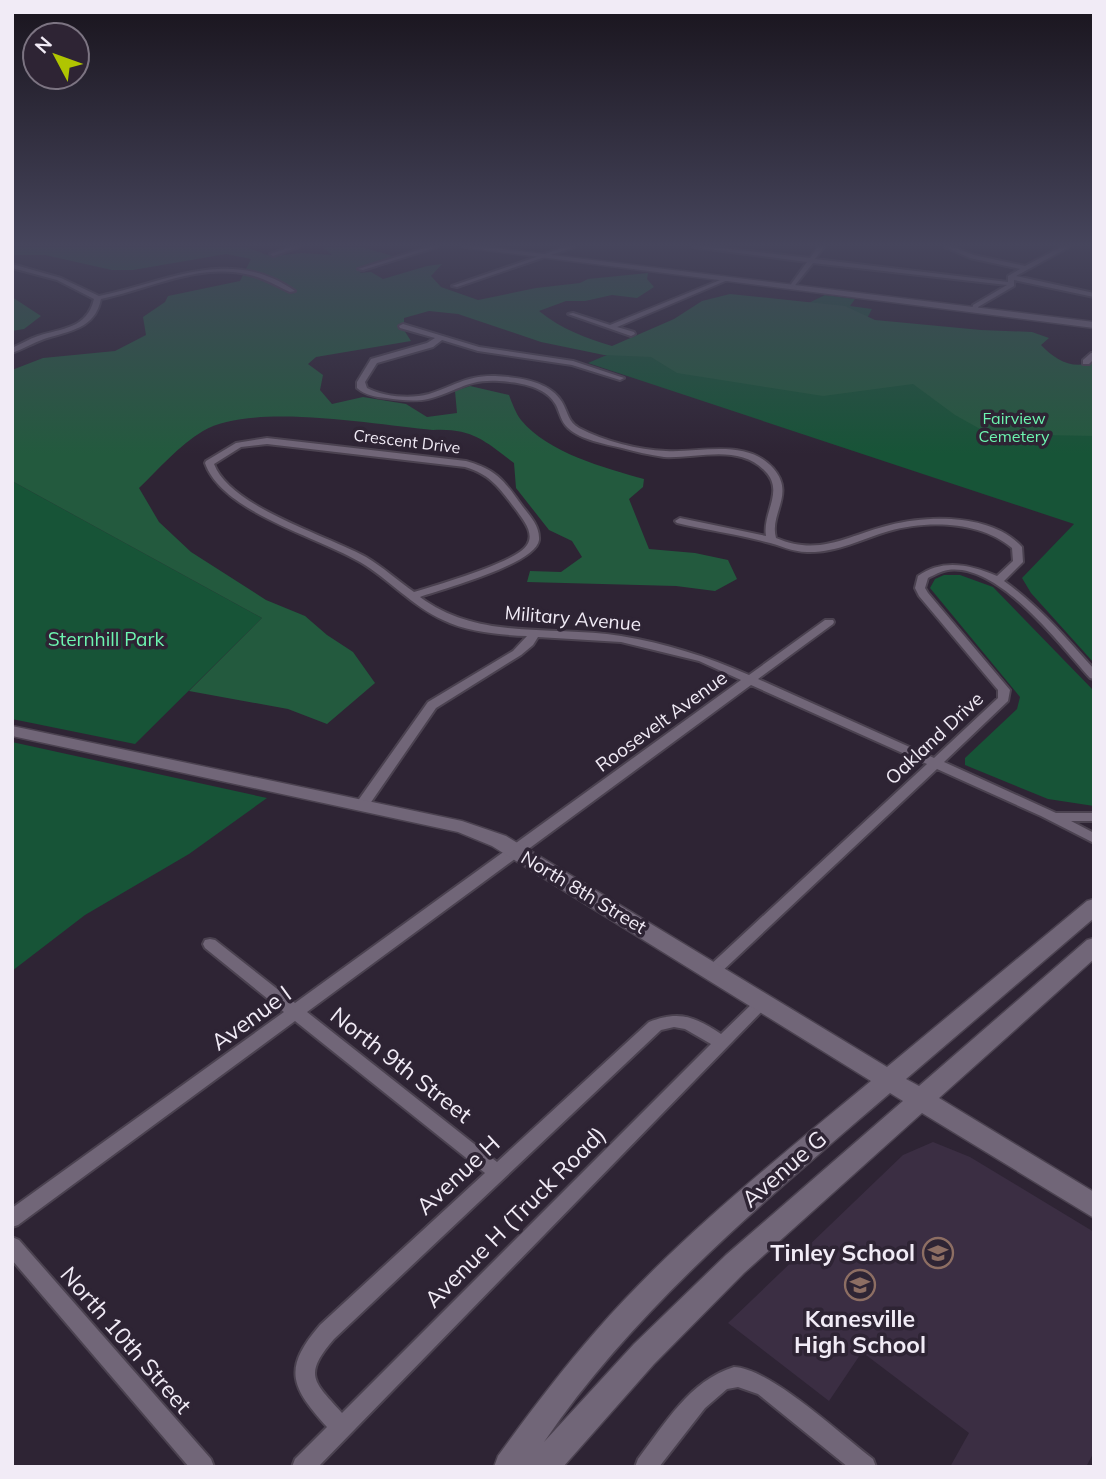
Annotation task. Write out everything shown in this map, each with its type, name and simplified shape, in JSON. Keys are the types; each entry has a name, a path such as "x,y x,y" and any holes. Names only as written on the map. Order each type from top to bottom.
{"street":[{"path":"12,351 37,339 82,324 90,316"},
{"path":"577,316 631,334"},
{"path":"610,327 637,316"},
{"path":"1023,316 1094,325"},
{"path":"403,326 478,349 582,365 620,378"},
{"path":"440,338 430,345 374,361 361,382 361,388 376,395 412,398 436,394 454,384 471,379 508,380 528,384 550,394 559,404 567,424 583,432 654,452 725,452 744,455 766,467 777,485 779,502 769,531 772,540"},
{"path":"1086,362 1094,355"},
{"name":"Crescent Drive","path":"226,452 239,445 267,441 443,460 475,466 495,477 533,527 534,541 531,548 511,562 413,596"},
{"name":"Military Avenue","path":"226,452 212,459 208,465 231,493 259,510 364,560 439,614 463,624 496,631 597,637 648,644 703,659 1046,813 1094,839"},
{"path":"680,521 772,540 792,548 818,551 902,526 939,523 984,528 1005,536 1012,541 1019,553 1018,562 999,580"},
{"name":"Oakland Drive","path":"713,971 937,763 1005,696 1004,690 923,594 920,581 927,574 945,569 971,571 999,580 1034,609 1094,676"},
{"name":"Roosevelt Avenue","path":"516,851 829,622"},
{"path":"362,805 432,705 517,653 529,643 534,634"},
{"name":"North 8th Street","path":"12,731 469,829 516,851 1094,1206"},
{"path":"1046,813 1094,817"},
{"name":"Avenue I","path":"12,1219 516,851"},
{"name":"Avenue G","path":"509,1467 548,1411 607,1339 732,1213 1094,906"},
{"name":"North 9th Street","path":"210,944 497,1172"},
{"name":"Avenue G","path":"542,1467 644,1354 782,1220 1094,946"},
{"name":"Avenue H (Truck Road)","path":"303,1467 763,1002"},
{"name":"Avenue H","path":"342,1428 308,1390 304,1381 310,1353 327,1332 655,1026 671,1020 685,1021 721,1043"},
{"name":"North 10th Street","path":"12,1245 203,1467"},
{"path":"646,1467 705,1392 719,1381 733,1377 747,1378 765,1387 865,1467"}],"shaded area":[{"path":"933,1142 970,1157 1094,1232 1094,1452 1086,1467 950,1467 969,1433 862,1352 829,1401 728,1323 903,1155"}],"green space":[{"path":"12,316 41,316 24,329 12,331"},
{"path":"411,316 404,318 404,330 411,341 316,357 308,364 323,375 320,390 332,404 363,397 406,404 427,417 457,413 455,391 470,386 509,395 521,420 546,442 578,458 644,479 643,487 629,499 649,549 695,553 728,560 737,579 715,591 676,586 527,582 530,571 561,572 582,557 572,541 549,530 516,488 514,463 477,438 458,431 348,420 282,417 225,422 203,431 186,443 139,488 159,522 191,552 266,600 305,616 353,652 375,683 327,724 288,709 189,691 262,618 12,481 12,370 43,358 115,351 146,335 143,317"},
{"path":"464,316 546,316 574,332 612,346 679,316 866,316 875,320 1032,332 1049,338 1041,345 1065,362 1079,365 1094,361 1094,436 989,434 955,415 913,384 823,396 677,373 651,357 604,355 541,342"},
{"name":"Fairview Cemetery","path":"698,316 868,316 859,333 1094,371 1094,663 1031,593 1022,578 1074,524 588,363"},
{"name":"Sternhill Park","path":"12,481 262,618 135,744 12,719"},
{"path":"944,575 960,575 993,587 1094,691 1094,806 1048,799 965,765 965,758 1017,709 1020,697 930,588 935,579"},
{"path":"12,742 267,798 189,854 85,915 12,971"}],"place":[{"name":"Tinley School","path":"938,1253"},
{"name":"Kanesville High School","path":"860,1285"}]}
